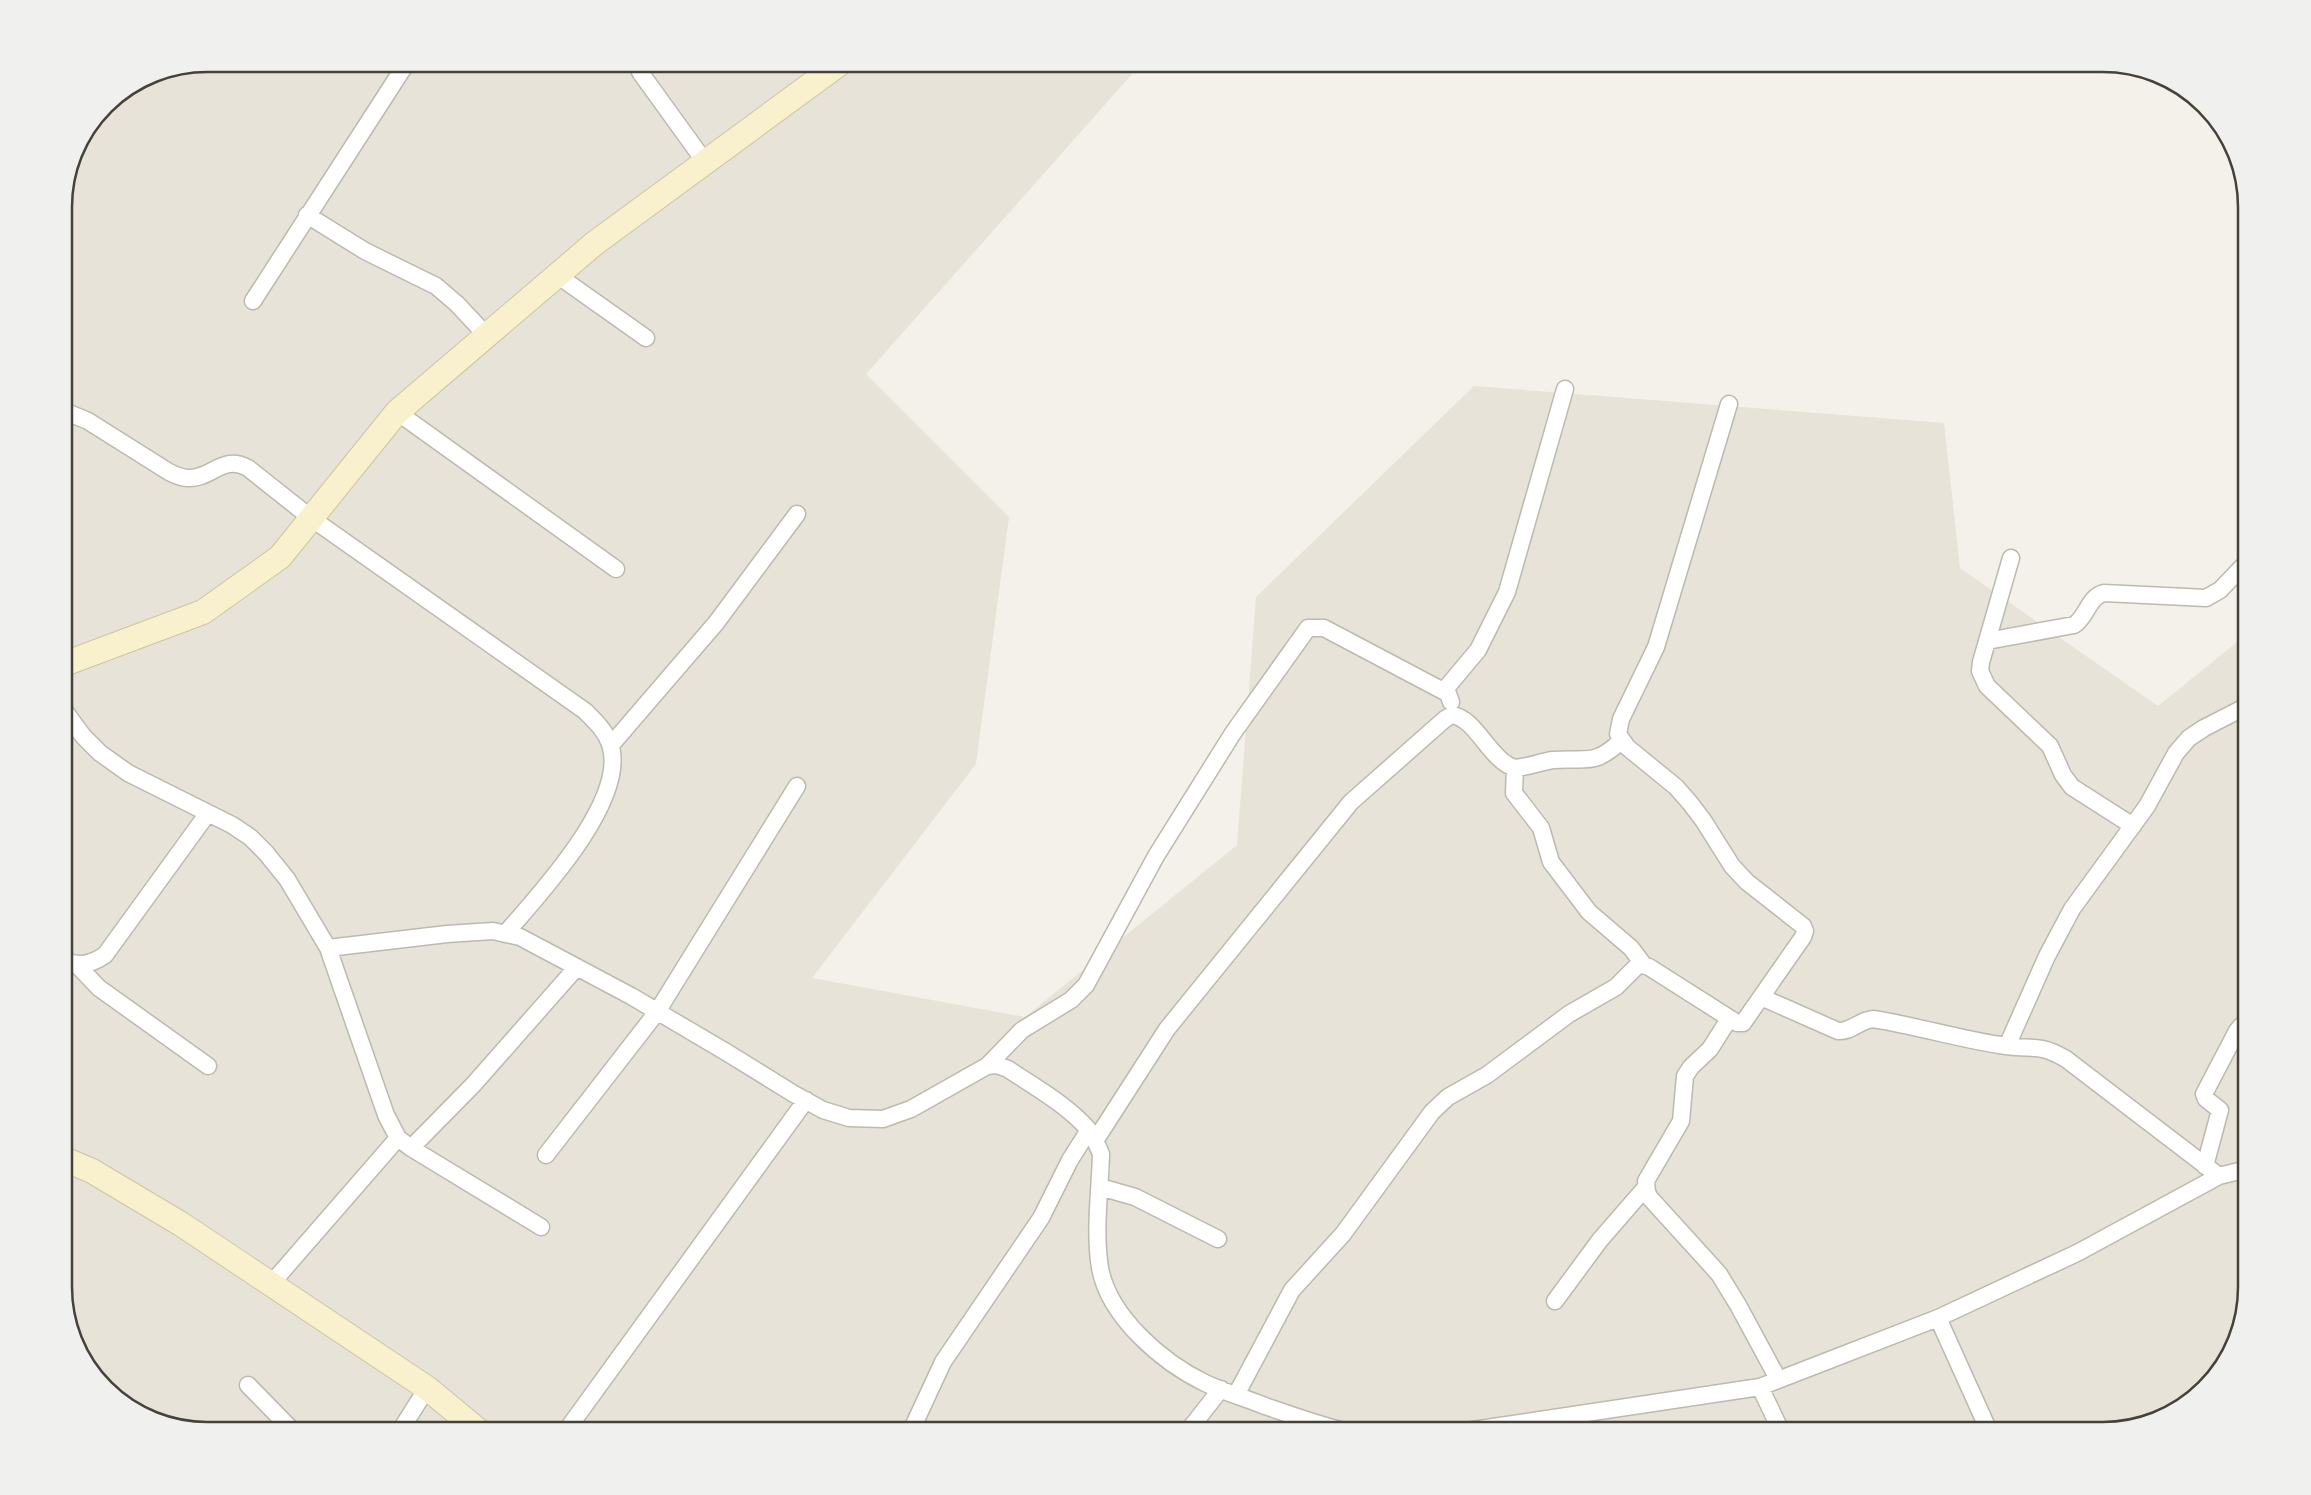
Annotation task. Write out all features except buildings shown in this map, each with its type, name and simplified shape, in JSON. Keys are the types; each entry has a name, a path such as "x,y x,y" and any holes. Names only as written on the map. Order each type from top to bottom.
{"main road":[{"path":"73,661 203,612 280,557 397,412 594,243 705,162 819,72"},
{"path":"73,1163 92,1171 181,1224 427,1388 468,1422"}],"street":[{"path":"253,302 307,215 401,72"},
{"path":"640,72 705,162"},
{"path":"307,215 365,251 436,286 457,304 486,336"},
{"path":"557,275 646,338"},
{"path":"1457,716 1447,693 1447,687 1478,650 1507,592 1565,389"},
{"path":"1515,768 1514,793 1542,828 1551,862 1593,918 1627,945 1643,964 1729,1019 1739,1024 1743,1023 1803,937 1804,928 1747,882 1732,866 1703,820 1690,804 1676,788 1621,741 1618,728 1656,647 1729,404"},
{"path":"397,412 616,569"},
{"path":"73,415 88,421 181,478 200,476 223,465 240,464 311,518 585,711 598,723 610,745 613,758 611,777 598,809 558,874 505,934"},
{"path":"610,745 716,623 797,514"},
{"path":"2011,558 1980,672 1987,686 2050,746 2072,787 2133,826"},
{"path":"1987,641 2074,625 2081,619 2095,597 2104,593 2206,598 2220,590 2238,571"},
{"path":"328,948 447,934 493,931 520,937 657,1012 823,1110 849,1118 883,1119 912,1109 987,1066 1022,1030 1043,1015 1071,1000 1086,985 1161,848 1238,726 1308,628 1324,628 1447,693"},
{"path":"2007,1046 2047,956 2072,909 2147,806 2182,745 2204,728 2238,711"},
{"path":"915,1422 943,1362 1041,1218 1070,1160 1092,1135 1167,1029 1351,802 1445,719 1452,715 1462,718 1503,762 1515,768 1553,760 1596,759 1610,752 1621,741"},
{"path":"73,722 83,736 107,758 128,773 250,836 266,852 287,879 328,948 386,1115 405,1143 541,1227"},
{"path":"546,1155 657,1012 797,786"},
{"path":"73,963 94,962 105,955 208,813"},
{"path":"1197,1422 1229,1392 1292,1290 1343,1234 1432,1112 1448,1097 1487,1075 1569,1014 1616,987 1637,966 1643,964"},
{"path":"73,966 100,988 208,1066"},
{"path":"271,1284 405,1143 473,1085 576,967"},
{"path":"1761,997 1838,1031 1849,1030 1867,1020 1873,1019 2007,1046 2033,1046 2046,1049 2066,1059 2218,1176"},
{"path":"1555,1301 1600,1240 1646,1187 1649,1174 1681,1121 1684,1082 1688,1071 1710,1049 1729,1019"},
{"path":"2205,1166 2220,1110 2206,1099 2204,1094 2238,1030"},
{"path":"987,1066 997,1065 1008,1069 1062,1107 1092,1135 1101,1154 1098,1241 1100,1269 1116,1307 1134,1330 1164,1357 1204,1383 1308,1422"},
{"path":"573,1422 806,1100"},
{"path":"1525,1422 1760,1386 1938,1318 2077,1253 2218,1176 2238,1171"},
{"path":"1100,1186 1135,1197 1218,1239"},
{"path":"1646,1187 1650,1198 1719,1274 1738,1304 1778,1379"},
{"path":"1938,1318 1985,1422"},
{"path":"248,1385 284,1422"},
{"path":"1760,1386 1778,1422"},
{"path":"406,1422 427,1388"}],"shaded area":[{"path":"208,72 1134,72 866,374 1009,517 976,764 812,978 1025,1017 1237,845 1256,597 1474,386 1944,423 1960,568 2158,706 2238,641 2237,1305 2234,1322 2225,1347 2205,1377 2179,1400 2163,1409 2138,1418 2104,1422 208,1422 173,1418 148,1409 132,1400 106,1377 95,1363 80,1331 75,1314 73,1296 73,199 77,173 83,156 100,125 118,106 132,95 164,80 181,75"}]}
